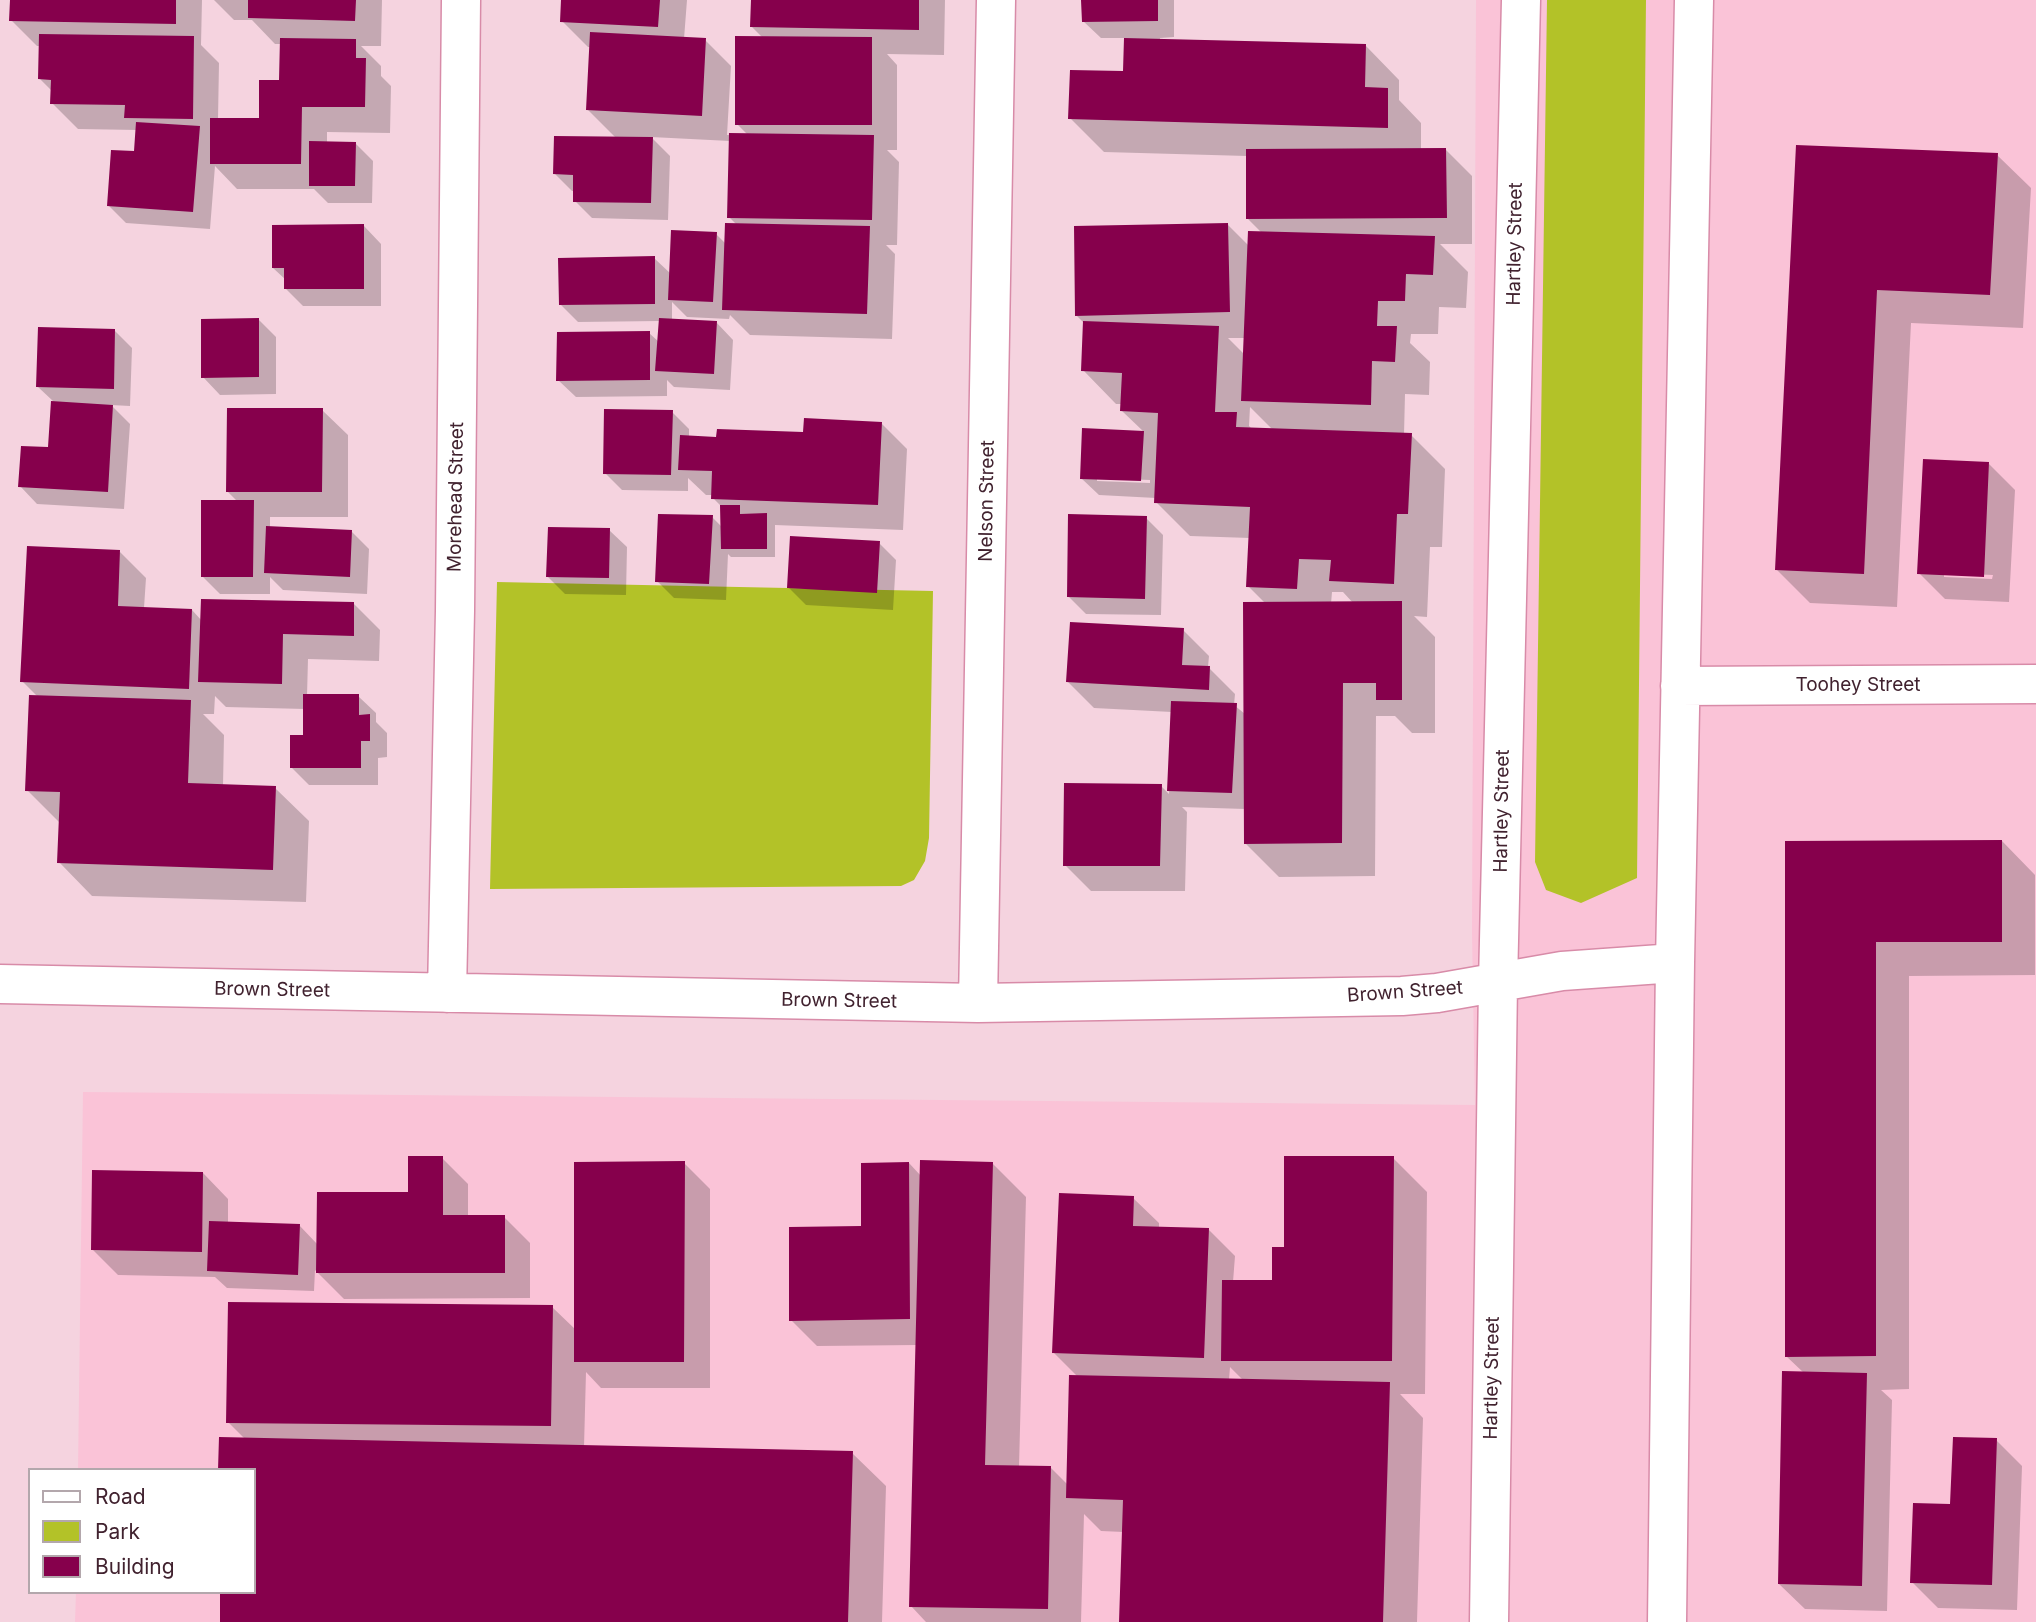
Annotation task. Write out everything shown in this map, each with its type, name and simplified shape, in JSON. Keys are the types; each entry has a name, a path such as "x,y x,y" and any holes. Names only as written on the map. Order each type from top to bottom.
{"street":[{"name":"Morehead Street","path":"447,993 461,0"},
{"name":"Nelson Street","path":"978,1003 996,0"},
{"name":"Hartley Street","path":"1489,1622 1498,983 1521,0"},
{"path":"1667,1622 1675,963 1694,0"},
{"name":"Toohey Street","path":"1680,686 2036,684"},
{"name":"Brown Street","path":"0,984 978,1003 1402,996 1437,993 1562,971 1675,963"}],"shaded area":[{"path":"1476,0 2036,0 2036,1622 75,1622 76,1594 256,1594 256,1468 78,1468 83,1092 1475,1105 1472,932"}],"green space":[{"path":"1547,0 1646,0 1637,878 1581,903 1546,890 1535,862"},
{"path":"497,582 933,591 929,838 925,861 914,880 901,886 490,889"}],"building":[{"path":"10,0 176,0 176,24 9,21"},
{"path":"248,0 356,0 355,21 248,18"},
{"path":"561,0 660,0 658,27 560,22"},
{"path":"751,0 919,0 919,30 750,27"},
{"path":"1081,0 1158,0 1158,21 1082,22"},
{"path":"590,32 706,38 702,116 586,110"},
{"path":"39,34 194,36 193,119 124,118 125,105 50,104 51,80 38,79"},
{"path":"735,36 872,37 872,125 735,125"},
{"path":"280,38 356,39 356,58 366,58 365,107 302,107 301,164 210,164 210,118 259,118 259,80 279,80"},
{"path":"1124,38 1366,44 1365,87 1388,88 1388,128 1068,119 1070,70 1123,71"},
{"path":"136,122 200,126 193,212 107,206 111,150 134,151"},
{"path":"729,133 874,135 872,220 727,218"},
{"path":"554,136 653,137 651,203 573,202 573,175 553,174"},
{"path":"309,141 356,142 355,186 309,186"},
{"path":"1796,145 1998,153 1990,295 1877,290 1864,574 1775,570"},
{"path":"1446,148 1447,218 1246,219 1246,149"},
{"path":"725,223 870,226 867,314 722,310"},
{"path":"1228,223 1230,312 1075,316 1074,226"},
{"path":"364,224 364,289 284,289 284,268 272,268 272,225"},
{"path":"671,230 717,232 713,302 668,300"},
{"path":"1248,231 1435,236 1433,275 1406,274 1405,301 1378,301 1377,326 1397,326 1395,362 1372,361 1371,405 1241,401"},
{"path":"655,256 655,304 559,305 558,258"},
{"path":"259,318 259,377 201,378 201,319"},
{"path":"659,318 717,321 714,374 655,371"},
{"path":"1083,321 1219,326 1215,412 1237,412 1236,427 1412,433 1408,514 1397,514 1394,584 1329,581 1331,560 1299,559 1297,589 1246,587 1250,507 1154,503 1158,413 1120,411 1122,373 1081,371"},
{"path":"38,327 115,329 114,389 36,387"},
{"path":"650,331 650,380 556,381 557,332"},
{"path":"51,401 113,405 108,492 18,487 21,446 48,447"},
{"path":"227,408 323,408 322,492 226,492"},
{"path":"604,409 673,410 671,475 603,474"},
{"path":"804,418 882,422 878,505 711,499 712,471 678,470 680,435 716,437 717,429 803,432"},
{"path":"1082,428 1144,431 1141,481 1080,479"},
{"path":"1923,459 1989,462 1984,577 1917,574"},
{"path":"201,500 254,500 253,577 201,577"},
{"path":"720,505 740,505 740,514 767,513 767,549 721,549"},
{"path":"658,514 713,515 709,584 655,582"},
{"path":"1068,514 1147,516 1145,599 1067,597"},
{"path":"266,526 352,530 350,577 264,573"},
{"path":"548,527 610,528 609,578 546,577"},
{"path":"790,536 880,541 877,593 787,588"},
{"path":"27,546 120,550 118,606 192,609 189,689 20,682"},
{"path":"201,599 354,602 354,636 283,634 282,684 198,682"},
{"path":"1402,601 1402,700 1376,700 1376,683 1343,683 1342,843 1244,844 1243,602"},
{"path":"1070,622 1184,628 1182,665 1210,666 1209,690 1066,682"},
{"path":"303,694 359,694 359,715 370,714 370,741 361,741 361,768 290,768 290,735 303,735"},
{"path":"29,695 191,700 188,783 276,786 273,870 57,863 60,792 25,791"},
{"path":"1171,701 1237,703 1232,793 1167,791"},
{"path":"1064,783 1162,784 1160,866 1063,866"},
{"path":"2002,840 2002,942 1876,942 1876,1356 1785,1357 1785,841"},
{"path":"408,1156 443,1156 443,1215 505,1215 505,1273 316,1273 317,1192 408,1192"},
{"path":"1284,1156 1394,1156 1392,1361 1221,1361 1222,1280 1272,1280 1272,1247 1284,1247"},
{"path":"920,1160 993,1162 985,1465 1051,1466 1048,1609 909,1607"},
{"path":"685,1161 684,1362 574,1362 574,1162"},
{"path":"909,1162 910,1319 789,1321 789,1227 861,1226 861,1163"},
{"path":"92,1170 203,1172 202,1252 91,1250"},
{"path":"1059,1193 1134,1196 1133,1226 1209,1228 1204,1358 1052,1353"},
{"path":"209,1221 300,1224 298,1275 207,1271"},
{"path":"228,1302 553,1305 551,1426 226,1423"},
{"path":"1782,1371 1867,1373 1862,1586 1778,1584"},
{"path":"1069,1375 1390,1382 1383,1622 1119,1622 1123,1500 1066,1498"},
{"path":"219,1437 853,1451 848,1622 220,1622 220,1594 256,1594 256,1468 218,1468"},
{"path":"1953,1437 1997,1438 1992,1585 1910,1583 1913,1503 1950,1504"}]}
